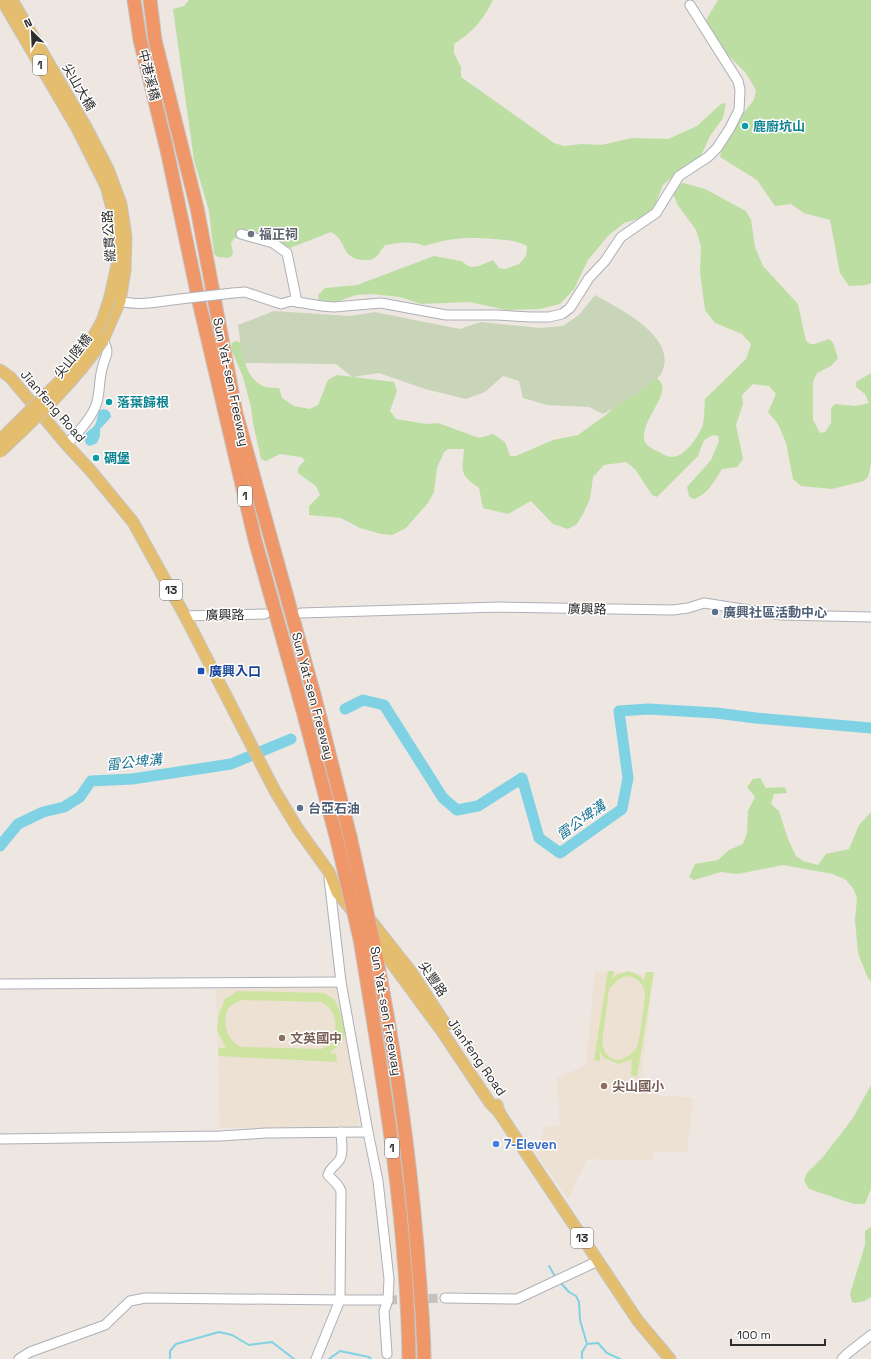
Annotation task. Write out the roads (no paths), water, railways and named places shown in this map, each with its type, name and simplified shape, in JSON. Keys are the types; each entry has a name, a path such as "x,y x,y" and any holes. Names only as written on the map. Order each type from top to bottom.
{"highway":[{"name":"中港溪橋","path":"134,0 140,40 167,150"},
{"name":"Sun Yat-sen Freeway","path":"150,0 155,40 196,208 236,413 315,698 350,836 366,939 401,1228 409,1326 410,1359"},
{"name":"Sun Yat-sen Freeway","path":"167,150 181,210 200,306 255,540 304,712 337,840 366,939 396,1062 416,1227 424,1359"}],"main road":[{"name":"尖山大橋","path":"2,0 83,130"},
{"name":"尖山大橋","path":"12,0 83,130"},
{"name":"縱貫公路","path":"83,130 106,186 114,212 117,266 115,299"},
{"name":"尖山陸橋","path":"0,452 59,395 88,362 103,340 115,299"},
{"name":"尖山陸橋","path":"0,440 70,370 88,346 115,299"},
{"name":"Jianfeng Road","path":"0,370 10,377 133,522 185,616 275,791 294,823 329,872 337,892 386,953 441,1030 490,1103 500,1112 638,1321 670,1359"}],"street":[{"path":"115,299 145,303 245,292 281,304 291,301 334,307 380,303 446,315 496,314 549,317 562,314 570,308 589,278 605,261 621,238 656,213 679,176 708,157 717,148 730,128 739,110 740,90 738,81 690,5"},
{"path":"240,234 273,243 287,252 297,302"},
{"path":"66,444 79,431 97,403 102,368 107,354 107,348 103,340"},
{"name":"廣興路","path":"301,613 500,608 673,610 688,608 704,603 781,615 871,617"},
{"name":"廣興路","path":"185,616 265,614"},
{"path":"329,872 341,982 378,1181 388,1279 388,1300 384,1311 387,1354"},
{"path":"0,984 341,982"},
{"path":"316,1359 340,1300 341,1192 339,1185 332,1180 328,1174 329,1170 340,1160 341,1132"},
{"path":"0,1139 368,1132"},
{"path":"445,1298 517,1299 598,1261"},
{"path":"19,1359 30,1352 105,1325 130,1300 145,1298 388,1300"},
{"path":"842,1359 871,1335"}],"water":[{"path":"103,409 109,411 111,417 100,429 100,436 97,443 90,446 86,444 85,436 96,423 99,411"}],"waterway":[{"name":"雷公埤溝","path":"345,709 363,700 384,705 443,798 457,810 478,806 522,778 539,838 560,853 622,809 628,778 619,711 648,709 716,713 871,728"},
{"name":"雷公埤溝","path":"0,846 18,824 43,812 64,807 80,797 91,781 132,779 231,764 291,739"},
{"path":"549,1266 556,1278"},
{"path":"559,1281 569,1292 576,1296 579,1302 580,1320 587,1344 582,1352 582,1359"},
{"path":"170,1359 170,1351 176,1344 219,1332 232,1335 249,1345 272,1342 294,1359"},
{"path":"587,1344 598,1343 607,1353 620,1359"},
{"path":"329,1359 340,1351 369,1357 371,1359"}],"tunnel":[{"path":"388,1300 445,1298"}],"place":[{"name":"鹿廚坑山","path":"745,126"},
{"name":"福正祠","path":"251,234"},
{"name":"落葉歸根","path":"109,402"},
{"name":"碉堡","path":"96,458"},
{"name":"廣興社區活動中心","path":"715,612"},
{"name":"廣興入口","path":"201,671"},
{"name":"台亞石油","path":"300,808"},
{"name":"文英國中","path":"282,1038"},
{"name":"尖山國小","path":"604,1086"},
{"name":"7-Eleven","path":"496,1144"}]}
